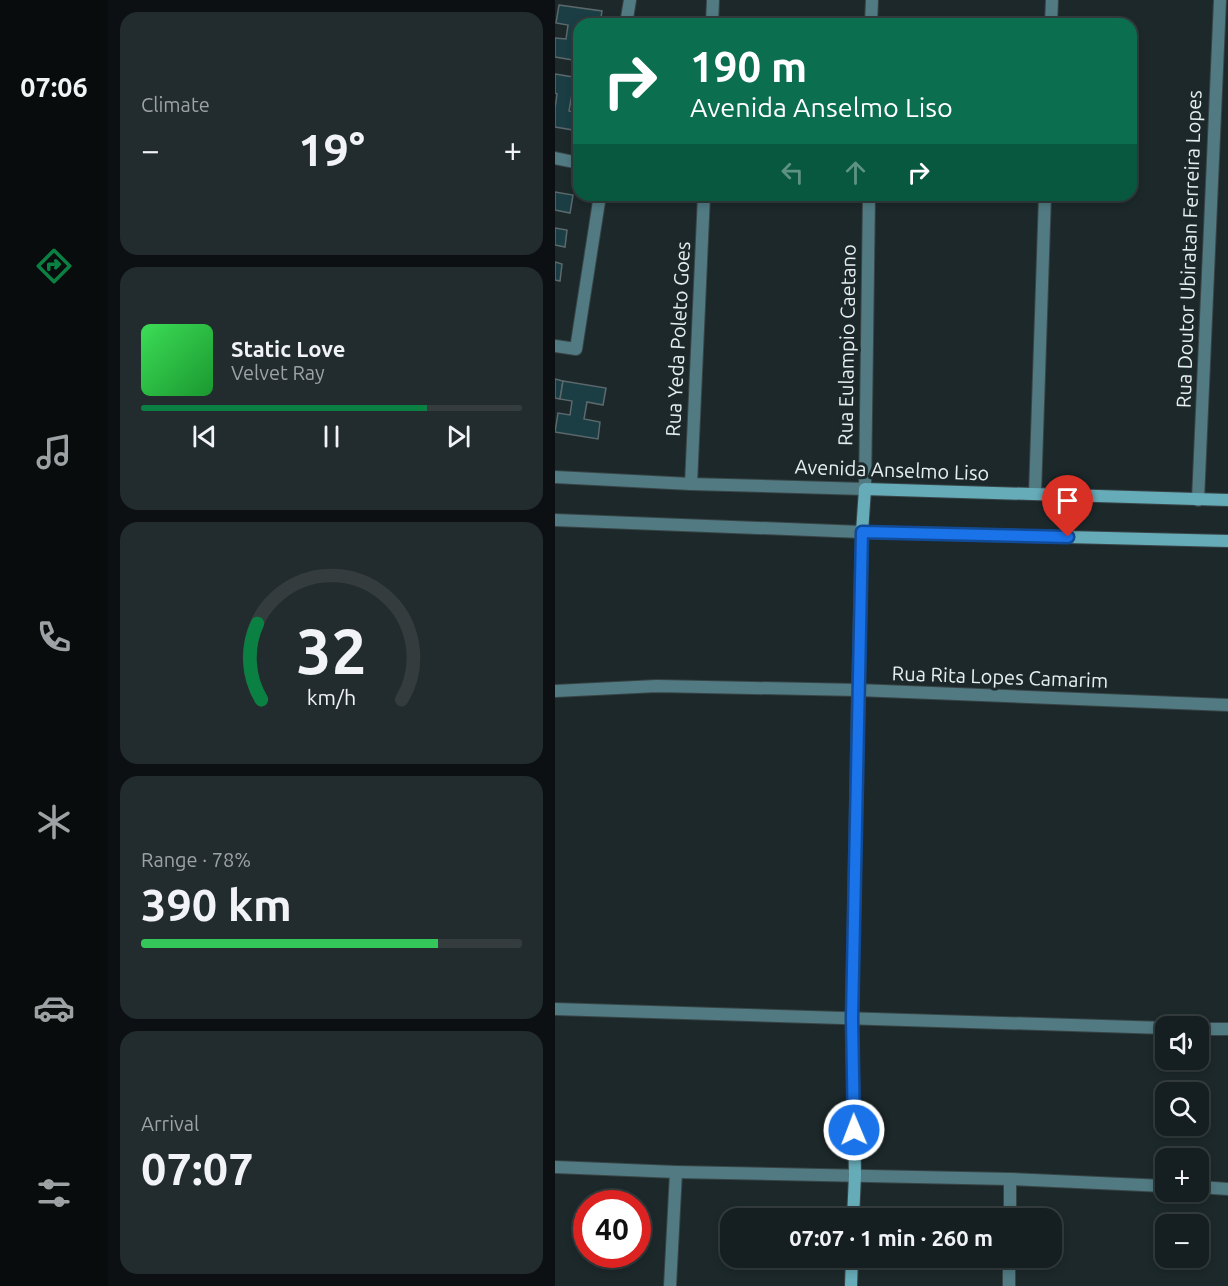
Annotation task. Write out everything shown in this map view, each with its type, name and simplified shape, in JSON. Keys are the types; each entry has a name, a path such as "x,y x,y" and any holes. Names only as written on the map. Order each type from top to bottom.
{"street":[{"path":"627,18 630,0"},
{"path":"712,18 713,0"},
{"path":"871,18 872,0"},
{"path":"1051,18 1052,0"},
{"name":"Rua Doutor Ubiratan Ferreira Lopes","path":"1198,500 1220,0"},
{"path":"555,158 573,162"},
{"path":"555,346 576,349 599,201"},
{"name":"Rua Yeda Poleto Goes","path":"691,484 704,201"},
{"name":"Rua Eulampio Caetano","path":"853,1208 852,1018 869,201"},
{"path":"1035,495 1045,201"},
{"name":"Avenida Anselmo Liso","path":"555,477 691,484 1228,500"},
{"path":"555,520 862,532 1228,541"},
{"name":"Rua Rita Lopes Camarim","path":"555,691 657,686 858,690 1228,705"},
{"path":"555,1009 1155,1028"},
{"path":"1209,1029 1228,1029"},
{"path":"555,1167 676,1172 1010,1179 1155,1186"},
{"path":"670,1286 676,1172"},
{"path":"1009,1208 1010,1179"},
{"path":"1209,1188 1228,1189"},
{"path":"851,1286 852,1268"},
{"path":"1009,1268 1009,1286"}],"building":[{"path":"559,5 602,11 601,18 573,18 573,60 555,57 555,38 566,39 568,25 556,23"},
{"path":"555,74 573,77 573,94 569,111 573,112 573,130 555,127 557,94 555,93"},
{"path":"555,192 573,195 570,213 555,210"},
{"path":"555,228 567,230 565,247 555,245"},
{"path":"555,262 562,264 560,281 555,280"},
{"path":"555,379 563,381 560,399 555,398"},
{"path":"563,381 606,388 603,405 587,402 584,419 600,422 598,439 555,432 558,413 570,415 572,401 560,399"}],"route":[{"path":"854,1130 852,1018 862,532 1068,537"}]}
